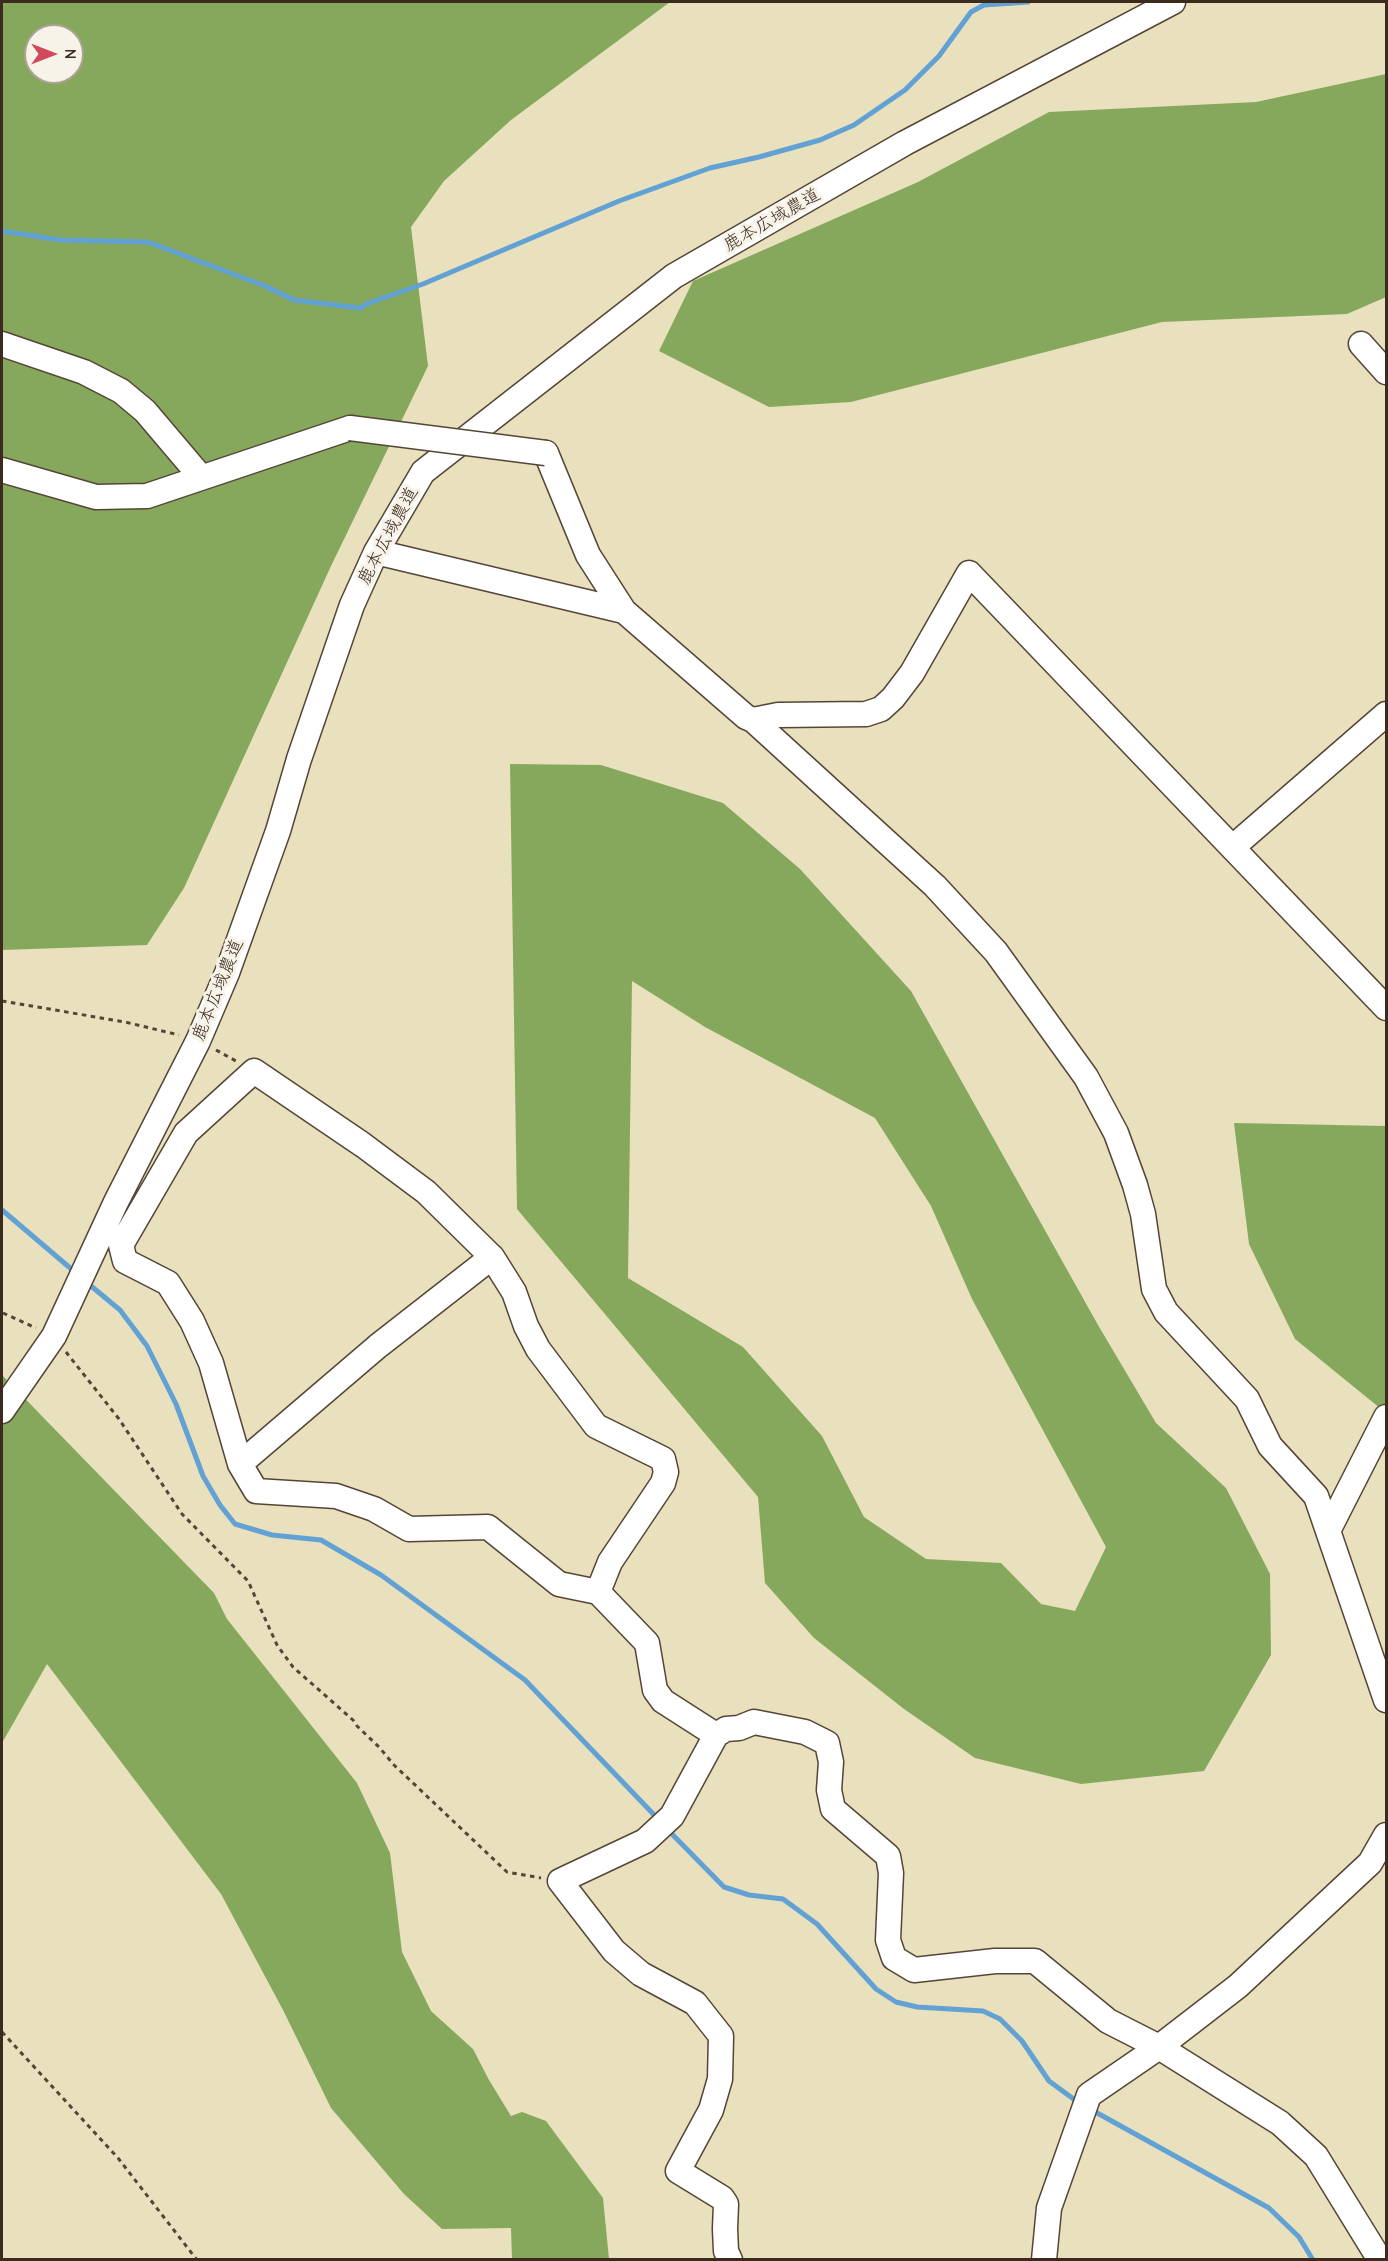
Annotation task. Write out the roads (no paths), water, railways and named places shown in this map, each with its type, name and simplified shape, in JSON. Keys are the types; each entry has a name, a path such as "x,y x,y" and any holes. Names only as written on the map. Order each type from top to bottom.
{"street":[{"name":"鹿本広域農道","path":"2,1411 54,1336 67,1305 198,1041 227,973 278,831 299,759 352,605 376,552 423,472 674,276 905,142 1173,2"},
{"path":"2,344 84,372 122,391 145,411 201,477"},
{"path":"1361,344 1386,372"},
{"path":"2,470 96,497 147,496 350,428 546,453 588,555 624,611 746,717 753,720 935,886 1003,962 1086,1077 1116,1133 1143,1214 1154,1289 1166,1312 1247,1399 1270,1446 1316,1496 1386,1700"},
{"path":"376,552 624,611"},
{"path":"753,720 778,715 866,714 881,709 893,698 912,673 969,573 1386,1008"},
{"path":"1233,847 1386,714"},
{"path":"598,1592 610,1562 663,1483 666,1472 663,1459 596,1426 538,1349 526,1326 514,1292 492,1257 426,1192 363,1145 254,1071 186,1133 121,1245 125,1261 168,1283 192,1321 211,1363 240,1464 256,1491 336,1496 374,1509 409,1529 488,1527 559,1584 598,1592 647,1643 655,1690 663,1701 716,1735"},
{"path":"240,1464 378,1346 492,1257"},
{"path":"1328,1531 1386,1417"},
{"path":"730,2259 726,2251 726,2204 722,2198 678,2171 711,2110 720,2079 721,2036 695,2003 641,1974 614,1951 560,1881 645,1841 672,1816 716,1735 726,1729 739,1728 754,1722 805,1731 827,1743 831,1762 829,1790 833,1809 888,1856 891,1873 888,1940 894,1958 914,1970 994,1961 1035,1961 1108,2021 1159,2047 1280,2123 1316,2156 1380,2259"},
{"path":"1044,2259 1049,2208 1089,2095 1159,2047 1238,1986 1370,1863 1386,1835"}],"waterway":[{"path":"2,231 61,240 148,242 265,286 294,300 360,308 423,284 619,201 710,168 820,140 854,125 905,90 939,56 971,12 984,5 1028,2"},
{"path":"2,1210 76,1273"},
{"path":"85,1281 120,1310 147,1346 176,1404 203,1476 220,1505 235,1524 272,1535 321,1540 381,1575 525,1680 659,1820"},
{"path":"667,1829 724,1887 749,1895 783,1899 817,1924 876,1989 896,2002 917,2007 983,2011 1000,2019 1022,2041 1049,2081 1079,2103"},
{"path":"1090,2109 1269,2208 1299,2237 1313,2260"}]}
